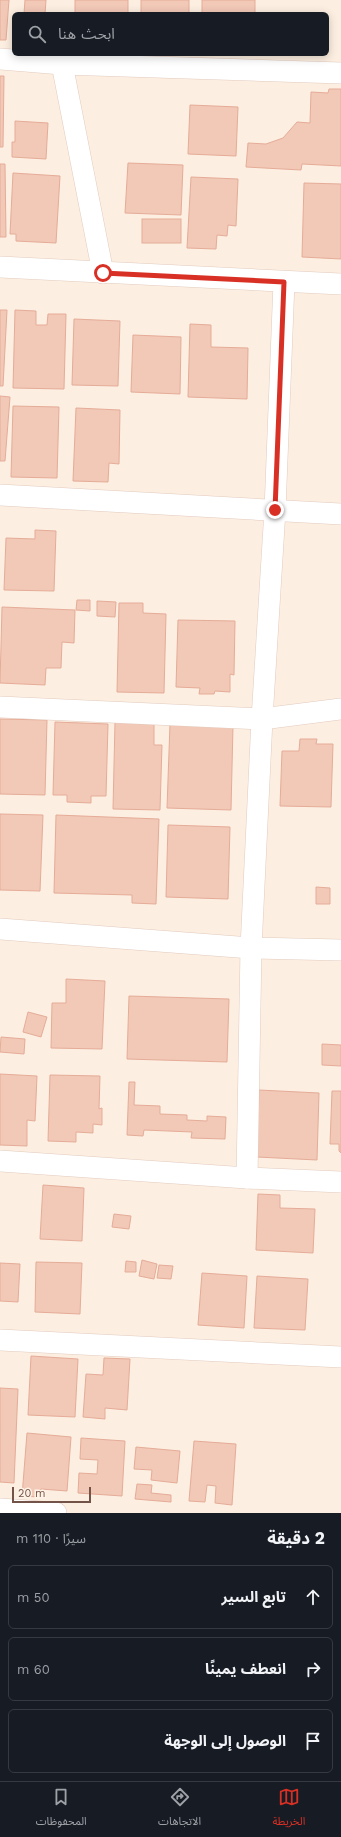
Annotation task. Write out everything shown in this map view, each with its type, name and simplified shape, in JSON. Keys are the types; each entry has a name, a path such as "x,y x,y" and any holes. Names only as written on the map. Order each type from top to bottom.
{"street":[{"path":"0,59 62,64 341,73"},
{"path":"62,64 103,273"},
{"path":"0,267 341,284"},
{"path":"247,1178 251,948 262,719 275,510 284,282"},
{"path":"0,495 341,514"},
{"path":"0,707 262,719 341,709"},
{"path":"0,929 251,948 341,950"},
{"path":"0,1161 247,1178 341,1182"},
{"path":"0,1340 341,1357"},
{"path":"0,1509 56,1513"}],"building":[{"path":"0,0 9,0 6,40 0,40"},
{"path":"25,0 46,0 45,12 24,12"},
{"path":"75,0 128,0 128,12 75,12"},
{"path":"141,0 189,0 189,12 141,12"},
{"path":"202,0 255,0 255,12 202,12"},
{"path":"0,76 4,76 3,147 0,147"},
{"path":"329,89 341,89 341,166 302,164 301,170 246,167 248,143 266,144 283,138 297,122 310,123 311,92 328,93"},
{"path":"190,105 238,107 236,156 188,154"},
{"path":"15,121 48,123 46,159 12,157 12,142 15,142"},
{"path":"128,163 183,165 181,215 125,213"},
{"path":"0,164 5,164 6,237 0,237"},
{"path":"13,173 60,176 56,243 16,241 16,234 10,234"},
{"path":"191,177 238,179 236,226 228,225 227,236 217,235 216,249 187,248"},
{"path":"304,183 341,184 341,259 302,257"},
{"path":"142,219 181,219 181,243 142,243"},
{"path":"0,310 7,310 3,386 0,386"},
{"path":"15,310 36,311 36,325 47,325 48,314 66,314 64,389 13,388"},
{"path":"74,319 120,321 118,386 72,385"},
{"path":"190,324 211,325 211,347 248,348 247,399 188,397"},
{"path":"133,335 181,337 180,394 131,392"},
{"path":"0,396 10,397 5,461 0,461"},
{"path":"13,406 59,407 57,478 11,477"},
{"path":"76,408 120,410 119,464 109,463 108,482 73,481"},
{"path":"35,530 56,531 54,591 4,590 6,538 35,539"},
{"path":"77,600 90,600 90,611 76,610"},
{"path":"97,601 116,602 115,617 97,616"},
{"path":"119,603 143,603 143,613 166,614 164,693 117,692"},
{"path":"2,607 75,610 74,643 62,642 61,668 46,668 45,685 0,683"},
{"path":"178,620 235,621 234,675 230,674 230,692 215,691 214,694 199,694 200,688 176,687"},
{"path":"0,719 47,720 45,795 0,794"},
{"path":"55,722 108,724 106,796 91,796 91,803 67,802 67,795 53,795"},
{"path":"115,722 154,723 154,745 162,745 160,810 113,809"},
{"path":"170,724 233,726 231,810 167,808"},
{"path":"300,739 317,739 316,744 333,744 331,807 280,806 282,751 299,751"},
{"path":"0,814 43,815 40,891 0,890"},
{"path":"56,815 159,819 156,904 132,903 132,895 54,893"},
{"path":"168,825 230,827 228,899 166,897"},
{"path":"316,887 330,888 330,904 316,904"},
{"path":"66,979 105,981 102,1049 51,1048 52,1003 66,1003"},
{"path":"129,996 229,999 227,1062 127,1059"},
{"path":"28,1012 47,1017 41,1037 23,1032"},
{"path":"1,1037 25,1039 24,1054 0,1052"},
{"path":"322,1044 341,1045 341,1066 322,1065"},
{"path":"0,1074 37,1076 35,1121 27,1120 27,1146 0,1145"},
{"path":"50,1075 100,1076 99,1109 102,1108 102,1125 93,1124 93,1133 76,1132 76,1142 48,1141"},
{"path":"129,1082 135,1082 134,1105 160,1106 160,1114 187,1115 187,1120 207,1121 207,1116 226,1117 225,1139 191,1138 192,1132 144,1130 143,1136 127,1135"},
{"path":"259,1090 319,1093 317,1160 257,1157"},
{"path":"332,1091 341,1091 341,1153 339,1151 339,1144 330,1144"},
{"path":"43,1185 84,1188 82,1241 40,1239"},
{"path":"258,1194 280,1195 280,1208 315,1209 313,1253 256,1250"},
{"path":"114,1214 131,1216 129,1229 112,1227"},
{"path":"142,1260 157,1264 154,1279 139,1276"},
{"path":"126,1261 136,1262 136,1272 125,1272"},
{"path":"36,1262 82,1263 80,1314 35,1312"},
{"path":"0,1263 20,1264 18,1302 0,1301"},
{"path":"159,1265 173,1266 171,1279 157,1278"},
{"path":"202,1273 247,1276 244,1328 198,1325"},
{"path":"257,1276 308,1279 305,1330 254,1328"},
{"path":"31,1356 78,1359 75,1417 28,1415"},
{"path":"104,1358 130,1359 127,1410 105,1408 105,1419 83,1417 86,1374 103,1375"},
{"path":"0,1388 18,1389 14,1483 0,1482"},
{"path":"27,1433 71,1437 67,1491 41,1489 40,1497 22,1496"},
{"path":"81,1438 125,1441 122,1496 78,1493 79,1473 97,1474 98,1460 80,1459"},
{"path":"194,1441 236,1444 232,1505 215,1503 216,1486 207,1485 205,1502 189,1501"},
{"path":"136,1447 180,1451 177,1483 151,1480 152,1470 134,1469"},
{"path":"137,1484 152,1485 151,1493 171,1495 171,1502 135,1499"}],"route":[{"path":"103,273 284,282 275,510"}]}
